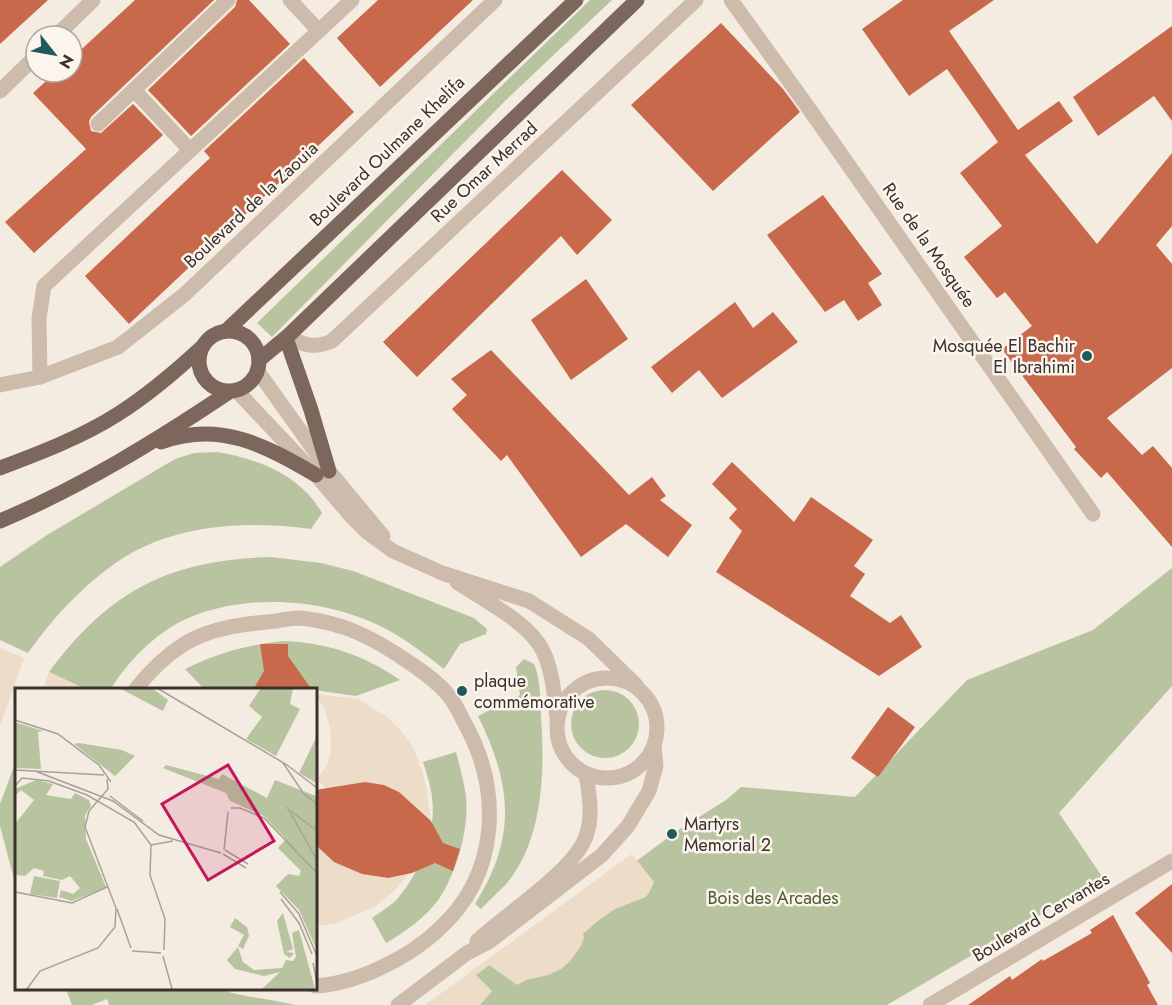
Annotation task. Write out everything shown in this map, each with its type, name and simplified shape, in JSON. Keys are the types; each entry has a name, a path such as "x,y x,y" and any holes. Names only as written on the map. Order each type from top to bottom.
{"main road":[{"name":"Boulevard Oulmane Khelifa","path":"226,331 576,0"},
{"path":"0,522 83,482 136,452 232,391 249,383 258,365 637,0"},
{"path":"0,468 61,443 116,415 162,382 212,336 226,331 236,331 253,342 258,365"},
{"path":"288,337 311,410 322,473"},
{"path":"201,348 198,365 201,373 212,387 232,391"},
{"path":"136,452 171,438 186,435 226,434 278,453 322,473"}],"street":[{"path":"68,24 93,0"},
{"path":"98,124 228,0"},
{"path":"290,0 319,31"},
{"path":"40,377 39,318 44,286 352,0"},
{"name":"Boulevard de la Zaouia","path":"0,385 40,377 118,347 185,294 495,0"},
{"name":"Rue Omar Merrad","path":"288,337 305,345 315,346 332,340 696,0"},
{"name":"Rue de la Mosquée","path":"731,0 1094,514"},
{"path":"0,91 24,68"},
{"path":"134,90 190,150"},
{"path":"258,365 322,473 359,525 393,551 442,573 510,594 545,610 589,639 637,686 648,698 656,713 658,730 654,746 646,760 633,771 618,777 602,778 586,774 575,767 566,757 556,732 557,719 549,665 542,649 531,634 513,620 442,573"},
{"path":"232,391 322,473"},
{"path":"136,688 164,658 185,643 210,632 248,623 299,618 344,628 384,645 427,675 450,696 472,736 484,770 489,822 482,868 470,892 452,918 423,944 393,963 344,980 316,986"},
{"path":"557,719 570,693 595,678 609,676 624,679 637,686"},
{"path":"467,953 490,941 602,855 628,826 649,791 656,766 654,746"},
{"path":"398,1005 467,953 488,931 563,869 582,846 590,820 586,774"},
{"name":"Boulevard Cervantes","path":"930,1005 1172,861"}],"green space":[{"path":"590,0 612,0 508,98 272,337 257,323"},
{"path":"217,452 263,464 302,488 322,513 311,529 236,525 186,532 162,540 139,549 117,562 80,592 57,616 28,653 0,640 0,567 47,535 175,459 194,453"},
{"path":"271,557 321,563 353,571 474,618 487,629 486,634 460,644 444,669 410,643 388,630 344,612 295,603 245,603 198,614 171,627 137,655 111,688 83,688 49,672 95,620 119,600 172,573 235,559"},
{"name":"Bois des Arcades","path":"1172,568 1172,686 1059,813 1103,878 887,1005 434,1005 543,926 580,903 677,831 726,800 741,787 855,797 967,680 1093,630"},
{"path":"285,641 316,644 359,657 400,680 356,696 316,690 316,688 203,688 185,669 209,658 259,644"},
{"path":"524,659 534,664 540,691 542,760 539,804 535,826 519,866 507,883 481,909 475,904 489,880 498,856 505,811 498,765 478,716 520,695 516,667"},
{"path":"605,690 618,693 629,700 636,711 639,724 636,737 629,748 618,755 605,758 592,755 581,748 574,737 571,724 574,711 581,700 592,693"},
{"path":"456,752 466,797 466,823 456,863 434,906 415,924 386,943 372,918 395,901 413,877 431,829 432,797 423,762"},
{"path":"15,764 15,880 0,826 0,804"},
{"path":"66,990 222,990 295,1005 109,1005 107,999 92,1005 72,1005"}],"shaded area":[{"path":"0,648 24,658 0,726"},
{"path":"49,672 83,688 44,688"},
{"path":"316,694 358,699 387,717 400,730 412,745 421,768 431,821 399,792 384,785 365,782 327,789 316,779 326,767 331,753 331,733 325,709"},
{"path":"316,842 334,862 362,874 388,878 408,874 396,889 376,906 334,924 316,926"},
{"path":"632,854 654,882 650,891 646,897 615,909 583,934 581,946 561,969 517,985 489,965 476,975 492,991 480,1005 425,1005"}],"building":[{"path":"0,0 48,0 0,44"},
{"path":"135,0 214,0 91,117 89,122 91,131 101,133 133,104 163,135 34,253 5,222 86,149 33,93 43,84 84,84 84,47"},
{"path":"237,0 249,0 290,44 191,136 148,90 235,7"},
{"path":"378,0 473,0 380,87 337,38"},
{"path":"903,0 994,0 949,31 1018,130 1059,101 1073,121 1025,155 1097,244 1172,153 1172,226 1156,245 1172,264 1172,368 1107,418 1142,455 1153,446 1172,468 1172,547 1107,472 1101,478 1074,449 1076,447 1002,349 1032,326 1005,292 997,298 964,257 1002,226 960,173 998,142 947,69 909,96 862,29"},
{"path":"721,23 783,89 800,112 713,191 631,105"},
{"path":"1172,26 1172,121 1154,96 1098,136 1073,97"},
{"path":"304,58 354,112 129,324 85,276 210,158 204,151"},
{"path":"562,170 612,220 577,255 561,236 417,377 383,342"},
{"path":"823,195 882,274 868,283 882,305 858,321 844,300 825,312 767,235"},
{"path":"586,279 628,339 571,380 531,320"},
{"path":"735,302 753,328 773,312 798,342 722,398 699,370 672,393 651,367"},
{"path":"491,350 629,495 652,477 666,496 660,500 692,525 668,557 626,524 581,557 507,455 501,461 452,409 467,395 451,379"},
{"path":"732,462 794,522 811,497 873,540 854,566 865,574 850,596 890,623 901,615 922,647 879,676 716,572 742,531 729,518 737,509 712,484"},
{"path":"260,644 288,644 288,656 311,688 254,688 264,671"},
{"path":"888,707 915,727 878,777 851,758"},
{"path":"365,782 384,785 399,792 431,821 443,843 460,849 453,871 435,863 412,873 388,878 362,874 334,862 316,842 316,790"},
{"path":"1172,884 1172,953 1135,913"},
{"path":"1113,915 1150,983 1147,985 1158,1005 968,1005 1010,976 1012,980 1042,959 1043,961 1092,933 1090,930"}],"place":[{"name":"Mosquée El Bachir El Ibrahimi","path":"1087,356"},
{"name":"plaque commémorative","path":"462,691"},
{"name":"Martyrs Memorial 2","path":"672,834"}]}
